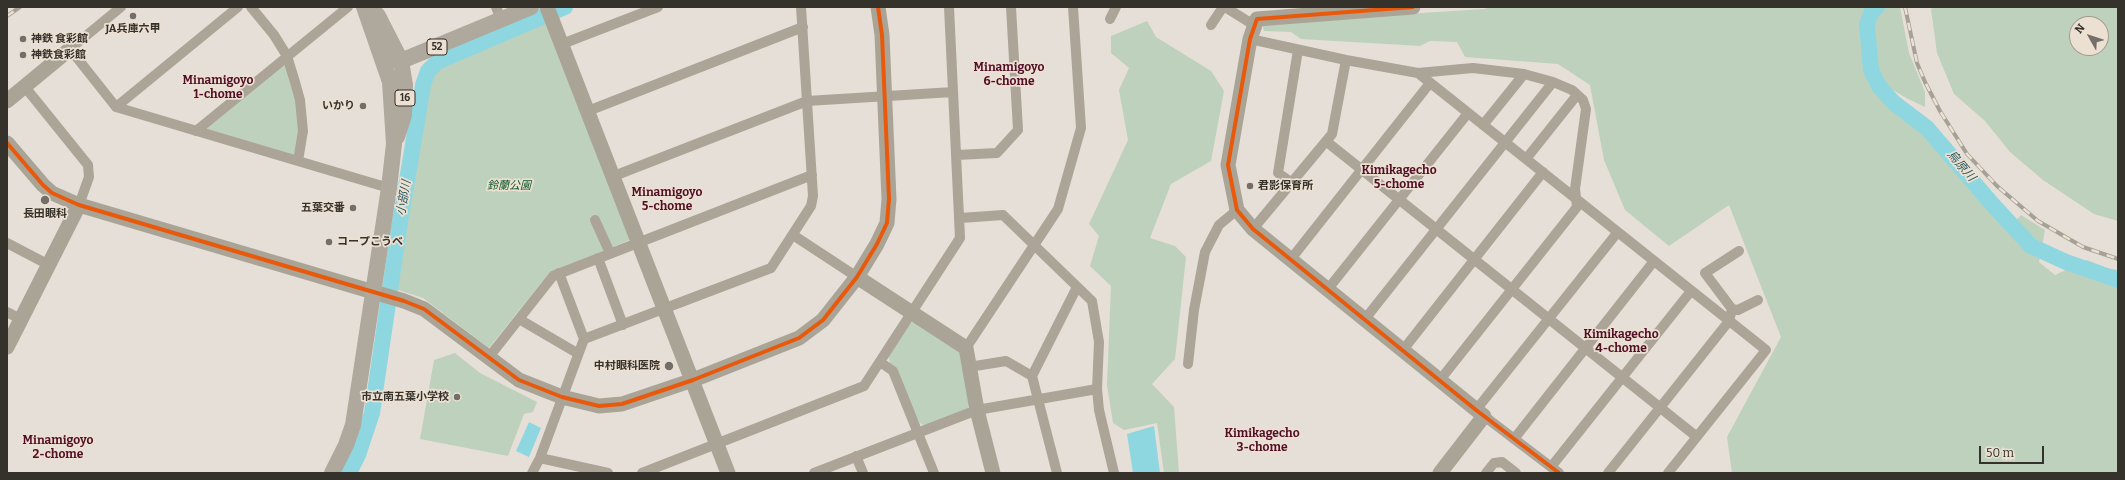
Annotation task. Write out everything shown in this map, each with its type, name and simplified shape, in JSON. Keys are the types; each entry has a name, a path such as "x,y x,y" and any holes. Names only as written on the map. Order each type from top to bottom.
{"main road":[{"name":"16","path":"332,473 346,445 353,425 377,294 394,144 390,82 384,59 364,7"},
{"name":"16","path":"371,7 378,16 400,56 405,85 404,115 394,144"},
{"name":"52","path":"384,59 400,56 495,17 531,7"}],"street":[{"path":"7,101 121,7"},
{"path":"116,107 238,7"},
{"path":"251,7 274,35 287,56 300,100 303,131 298,161"},
{"path":"196,131 348,7"},
{"path":"547,7 614,176 664,310 693,380 728,473"},
{"path":"560,37 658,7"},
{"path":"532,473 540,458 577,353 584,339 664,310 771,268 811,206 813,196 812,175 801,7"},
{"path":"7,143 43,185 52,193 79,205 404,301 424,309 519,380 562,397 599,406 622,404 693,380 799,338 822,320 857,277 877,244 887,223 889,199 882,35 878,7"},
{"path":"642,473 864,386 880,362 960,238 949,7"},
{"path":"957,155 997,153 1018,130 1011,7"},
{"path":"994,473 977,410 966,348 1058,209 1081,128 1073,7"},
{"path":"1110,19 1116,7"},
{"path":"1211,26 1224,7 1248,22 1257,19 1413,7"},
{"path":"1257,19 1250,39 1228,165 1237,210 1253,229 1480,413 1555,470 1622,378 1691,291"},
{"path":"588,111 802,27"},
{"path":"1250,39 1346,60 1418,73 1474,68 1524,74 1552,82 1572,90 1583,100 1586,110 1575,189 1577,207 1440,380"},
{"path":"70,49 116,107 389,188"},
{"path":"1291,182 1278,173 1298,50"},
{"path":"1253,229 1319,148 1327,142 1332,134 1346,60"},
{"path":"1418,73 1617,233 1766,350 1668,473"},
{"path":"1483,125 1524,74"},
{"path":"1365,319 1552,82"},
{"path":"1291,259 1430,83"},
{"path":"7,347 79,205 89,177 88,164 25,87"},
{"path":"614,176 807,102 953,92"},
{"path":"1526,159 1577,95"},
{"path":"1328,289 1468,113"},
{"path":"1327,142 1398,200 1474,258 1547,319 1697,437"},
{"path":"1403,350 1543,172"},
{"path":"489,357 553,276 812,175"},
{"path":"1188,364 1194,310 1205,252 1219,225 1237,210"},
{"path":"960,218 1003,216 1092,301 1099,342 1097,389 1099,410 1114,473"},
{"path":"595,220 610,253"},
{"path":"1440,473 1480,413 1547,319 1617,233"},
{"path":"793,235 966,348"},
{"path":"7,243 49,265"},
{"path":"1739,250 1705,273 1732,309 1738,310 1758,300"},
{"path":"598,258 623,325"},
{"path":"1514,439 1654,262"},
{"path":"559,273 584,339"},
{"path":"1057,473 1032,376 1077,287"},
{"path":"1608,473 1729,321 1732,309"},
{"path":"7,312 22,320"},
{"path":"519,319 577,353"},
{"path":"969,367 1006,361 1032,376"},
{"path":"880,362 893,371 934,473"},
{"path":"814,473 977,410 1097,389"},
{"path":"856,456 863,473"},
{"path":"540,458 608,473"},
{"path":"1486,473 1494,463 1502,462 1516,473"}],"green space":[{"path":"1489,7 1868,7 1867,17 1873,16 1887,7 1900,7 1909,53 1925,92 1925,107 1888,87 1879,94 1935,131 1967,166 2009,228 2021,215 2045,230 2039,262 2055,275 2087,260 2107,268 2118,270 2118,473 1732,473 1727,437 1781,337 1729,205 1669,246 1625,210 1604,160 1590,85 1558,64 1465,57 1457,42 1430,41 1420,46 1301,39 1291,32 1264,31 1262,23 1485,9"},
{"path":"1934,7 2118,7 2118,221 2094,214 2043,180 2010,152 1985,121 1954,94 1937,53 1931,9"},
{"name":"鈴蘭公園","path":"546,20 632,239 548,274 489,348 423,298 395,289 403,229 419,149 427,86 431,73 440,65"},
{"path":"1147,21 1156,37 1211,71 1224,91 1211,161 1171,184 1150,238 1175,246 1186,257 1175,359 1152,384 1174,407 1179,473 1164,473 1157,423 1124,430 1113,423 1107,385 1111,286 1090,266 1099,236 1089,224 1128,140 1119,90 1129,68 1111,53 1111,36"},
{"path":"287,56 300,100 298,161 196,131"},
{"path":"916,322 961,353 970,403 968,409 924,426 919,422 890,364 888,355 909,323"},
{"path":"455,353 480,373 537,402 533,412 524,414 508,456 420,439 434,360"}],"water":[{"path":"529,422 541,428 529,457 516,451"},
{"path":"1154,426 1160,473 1133,473 1127,434"}],"waterway":[{"name":"小部川","path":"349,473 358,455 372,413 399,228 423,85 428,71 437,62 565,7"},
{"name":"烏原川","path":"1877,7 1872,11 1867,24 1871,70 1879,86 1894,103 1927,128 1993,205 2031,246 2066,262 2118,280"}],"railway":[{"path":"7,16 20,7"},
{"path":"1905,7 1917,63 1925,82 1940,111 1967,154 1997,186 2038,221 2083,247 2118,259"}],"cycle path":[{"path":"7,143 43,185 52,193 79,205 404,301 424,309 519,380 562,397 599,406 622,404 693,380 799,338 823,320 857,277 877,244 887,223 889,199 882,35 878,7"},
{"path":"1413,7 1257,19 1250,39 1228,165 1237,210 1253,229 1476,410 1559,473"}],"place":[{"name":"JA兵庫六甲","path":"133,16"},
{"name":"神鉄 食彩館","path":"23,39"},
{"name":"神鉄食彩館","path":"23,55"},
{"name":"いかり","path":"363,106"},
{"name":"君影保育所","path":"1250,186"},
{"name":"長田眼科","path":"45,200"},
{"name":"五葉交番","path":"353,208"},
{"name":"コープこうべ","path":"329,242"},
{"name":"中村眼科医院","path":"669,366"},
{"name":"市立南五葉小学校","path":"457,397"}],"district":[{"name":"Minamigoyo 6-chome","path":"1009,75"},
{"name":"Minamigoyo 1-chome","path":"218,88"},
{"name":"Kimikagecho 5-chome","path":"1399,178"},
{"name":"Minamigoyo 5-chome","path":"667,200"},
{"name":"Kimikagecho 4-chome","path":"1621,342"},
{"name":"Kimikagecho 3-chome","path":"1262,441"},
{"name":"Minamigoyo 2-chome","path":"58,448"}]}
